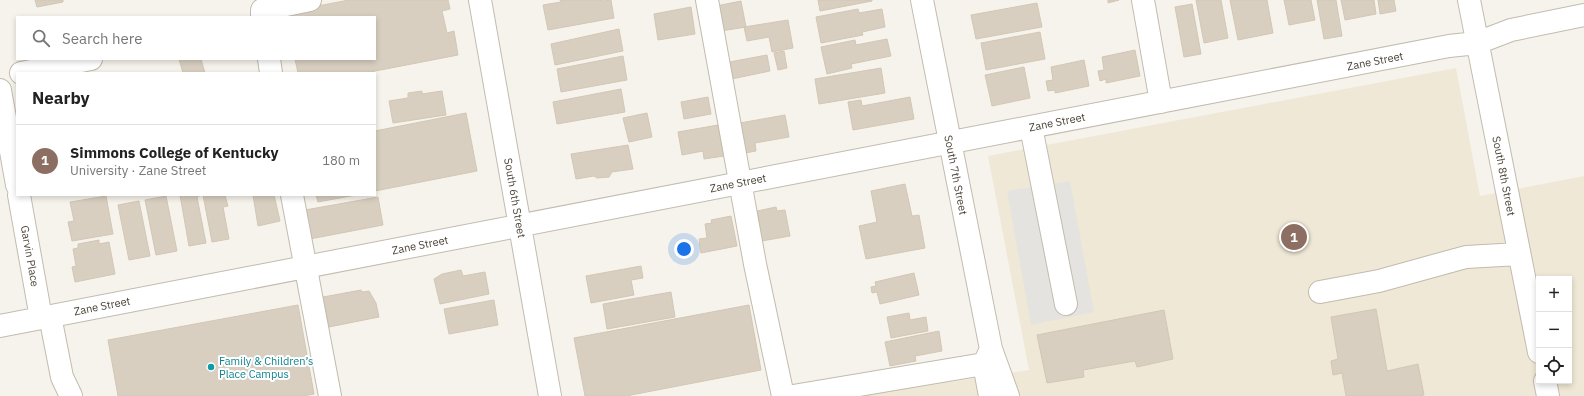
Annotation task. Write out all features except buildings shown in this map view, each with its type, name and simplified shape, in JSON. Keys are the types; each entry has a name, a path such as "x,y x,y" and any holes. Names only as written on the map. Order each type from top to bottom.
{"street":[{"path":"262,16 262,10 310,0"},
{"name":"South 6th Street","path":"480,0 550,396"},
{"path":"707,0 739,183 783,396"},
{"name":"South 7th Street","path":"922,0 987,356 990,396"},
{"path":"1143,0 1161,102"},
{"name":"South 8th Street","path":"1469,0 1538,348"},
{"name":"Zane Street","path":"0,326 1449,46 1477,43 1511,30 1584,15"},
{"path":"26,72 86,60"},
{"path":"268,60 271,72"},
{"path":"0,77 16,74"},
{"path":"0,90 16,179"},
{"path":"1031,127 1066,304"},
{"name":"Garvin Place","path":"19,196 45,317 62,377 71,396"},
{"path":"292,196 330,396"},
{"path":"1320,292 1379,281 1466,257 1519,254"},
{"path":"793,396 987,356"},
{"name":"South 7th Street","path":"987,356 1008,396"},
{"path":"1546,384 1548,396"}],"shaded area":[{"path":"1456,68 1480,196 1584,176 1584,396 858,396 1029,370 988,156"},
{"path":"1070,181 1094,312 1031,325 1007,191"}],"place":[{"name":"Simmons College of Kentucky","path":"1294,237"},
{"name":"Family & Children’s Place Campus","path":"211,367"}]}
